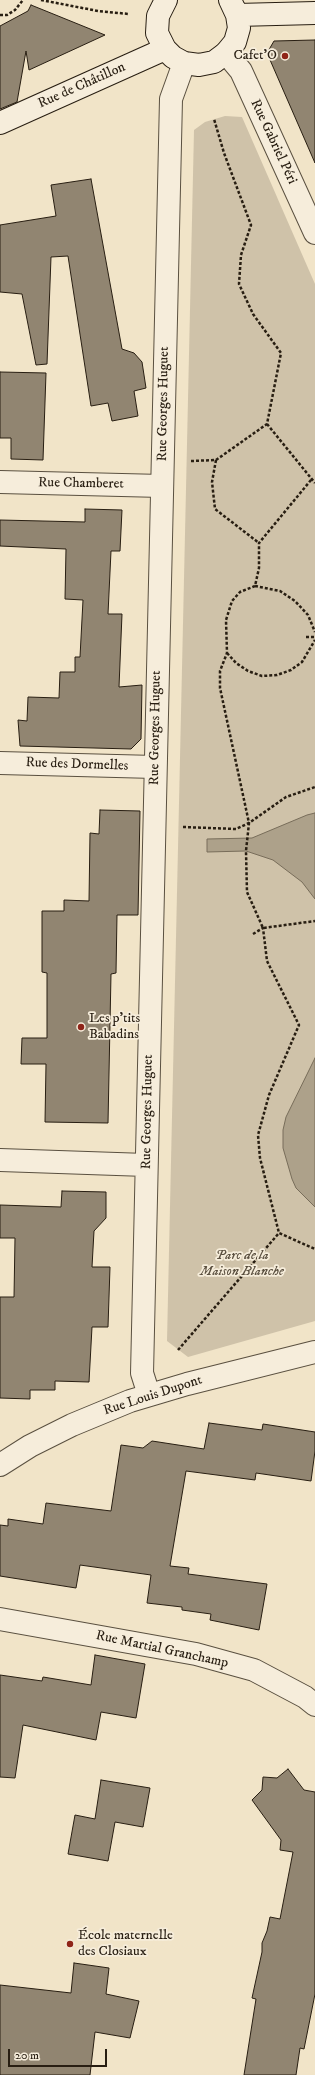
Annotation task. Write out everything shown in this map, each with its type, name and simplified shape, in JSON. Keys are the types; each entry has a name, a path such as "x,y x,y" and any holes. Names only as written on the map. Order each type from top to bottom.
{"street":[{"path":"166,0 158,16 158,33 165,49 173,57 184,63 198,65 214,62 226,54 235,42 238,28 234,7 315,13"},
{"name":"Rue de Châtillon","path":"0,123 165,49"},
{"name":"Rue Gabriel Péri","path":"226,54 241,71 315,233"},
{"name":"Rue Georges Huguet","path":"149,1395 142,1373 171,99 184,63"},
{"name":"Rue Chamberet","path":"0,482 162,486"},
{"name":"Rue des Dormelles","path":"0,763 155,767"},
{"path":"0,1160 146,1165"},
{"name":"Rue Louis Dupont","path":"0,1465 30,1446 72,1425 149,1395 315,1352"},
{"name":"Rue Martial Granchamp","path":"0,1619 196,1654 254,1670 305,1697 315,1705"}],"path":[{"path":"0,15 7,14 15,10 23,0"},
{"path":"41,0 98,11"},
{"path":"187,462 216,460 267,424 281,353 253,314 239,284 241,255 250,225 224,153 214,118"},
{"path":"267,424 311,480 315,483"},
{"path":"216,460 212,482 215,509 259,544"},
{"path":"255,586 258,568 259,544 311,480"},
{"path":"279,1233 260,1158 258,1135 269,1095 299,1025 267,961 263,928 247,892 246,838 249,822 220,688 220,671 227,653 226,620 232,601 240,592 255,586 280,591 295,601 308,614 315,632"},
{"path":"306,637 315,637"},
{"path":"227,653 236,663 248,671 262,676 277,675 291,670 302,662 315,640"},
{"path":"179,827 236,829 286,797 315,787"},
{"path":"254,934 263,928 314,921"},
{"path":"279,1233 315,1249"},
{"path":"178,1350 279,1233"}],"green space":[{"name":"Parc de la Maison Blanche","path":"225,116 242,117 315,284 315,1321 188,1357 167,1341 194,130 205,122"}],"shaded area":[{"path":"315,813 315,899 302,882 273,860 246,851 207,852 207,839 252,838"},
{"path":"315,1058 315,1207 296,1188 292,1179 283,1148 283,1130 286,1117"}],"building":[{"path":"31,5 105,35 29,70 26,51 17,102 0,109 0,26 28,11"},
{"path":"315,40 315,163 267,53 274,41"},
{"path":"91,179 122,349 134,353 142,362 146,388 134,391 138,416 112,421 108,403 91,406 68,256 51,257 47,364 36,365 22,294 0,292 0,225 56,216 51,185"},
{"path":"0,372 46,373 43,460 11,459 11,438 0,438"},
{"path":"85,509 122,510 120,551 111,551 108,614 122,614 119,687 142,685 141,739 131,749 20,746 18,720 27,721 28,697 59,698 60,672 75,672 75,657 80,657 83,600 65,599 66,549 0,546 0,520 85,522"},
{"path":"100,810 140,811 138,915 117,915 116,973 111,974 108,1123 45,1122 46,1064 21,1064 22,1038 47,1038 47,973 42,972 42,911 64,911 64,900 89,901 90,833 99,834"},
{"path":"62,1191 106,1192 106,1218 94,1231 92,1267 110,1267 108,1327 92,1327 89,1382 55,1381 55,1390 30,1390 30,1399 0,1398 0,1297 14,1297 15,1238 0,1238 0,1205 61,1207"},
{"path":"209,1423 262,1430 263,1424 315,1432 315,1451 311,1481 256,1473 255,1480 186,1471 170,1566 189,1568 188,1574 267,1584 259,1630 210,1620 211,1614 182,1610 182,1607 147,1603 151,1575 80,1565 76,1588 0,1576 0,1525 8,1526 8,1519 43,1524 46,1503 111,1511 121,1445 143,1448 152,1441 204,1449"},
{"path":"95,1655 145,1664 136,1718 101,1712 96,1740 23,1725 15,1778 0,1777 0,1675 42,1681 43,1677 91,1685"},
{"path":"288,1769 304,1790 315,1792 315,1994 304,2049 300,2048 296,2075 244,2075 256,1999 252,1998 262,1952 262,1943 267,1931 270,1917 280,1919 293,1852 280,1850 281,1840 252,1800 262,1790 263,1777 277,1778"},
{"path":"101,1780 150,1788 143,1827 115,1822 108,1861 68,1854 75,1815 95,1819"},
{"path":"74,1963 109,1968 106,1994 139,2001 130,2038 95,2032 90,2075 0,2075 0,1985 71,1993"}],"place":[{"name":"Cafet'O","path":"285,56"},
{"name":"Les p'tits Babadins","path":"81,1027"},
{"name":"École maternelle des Closiaux","path":"70,1944"}]}
